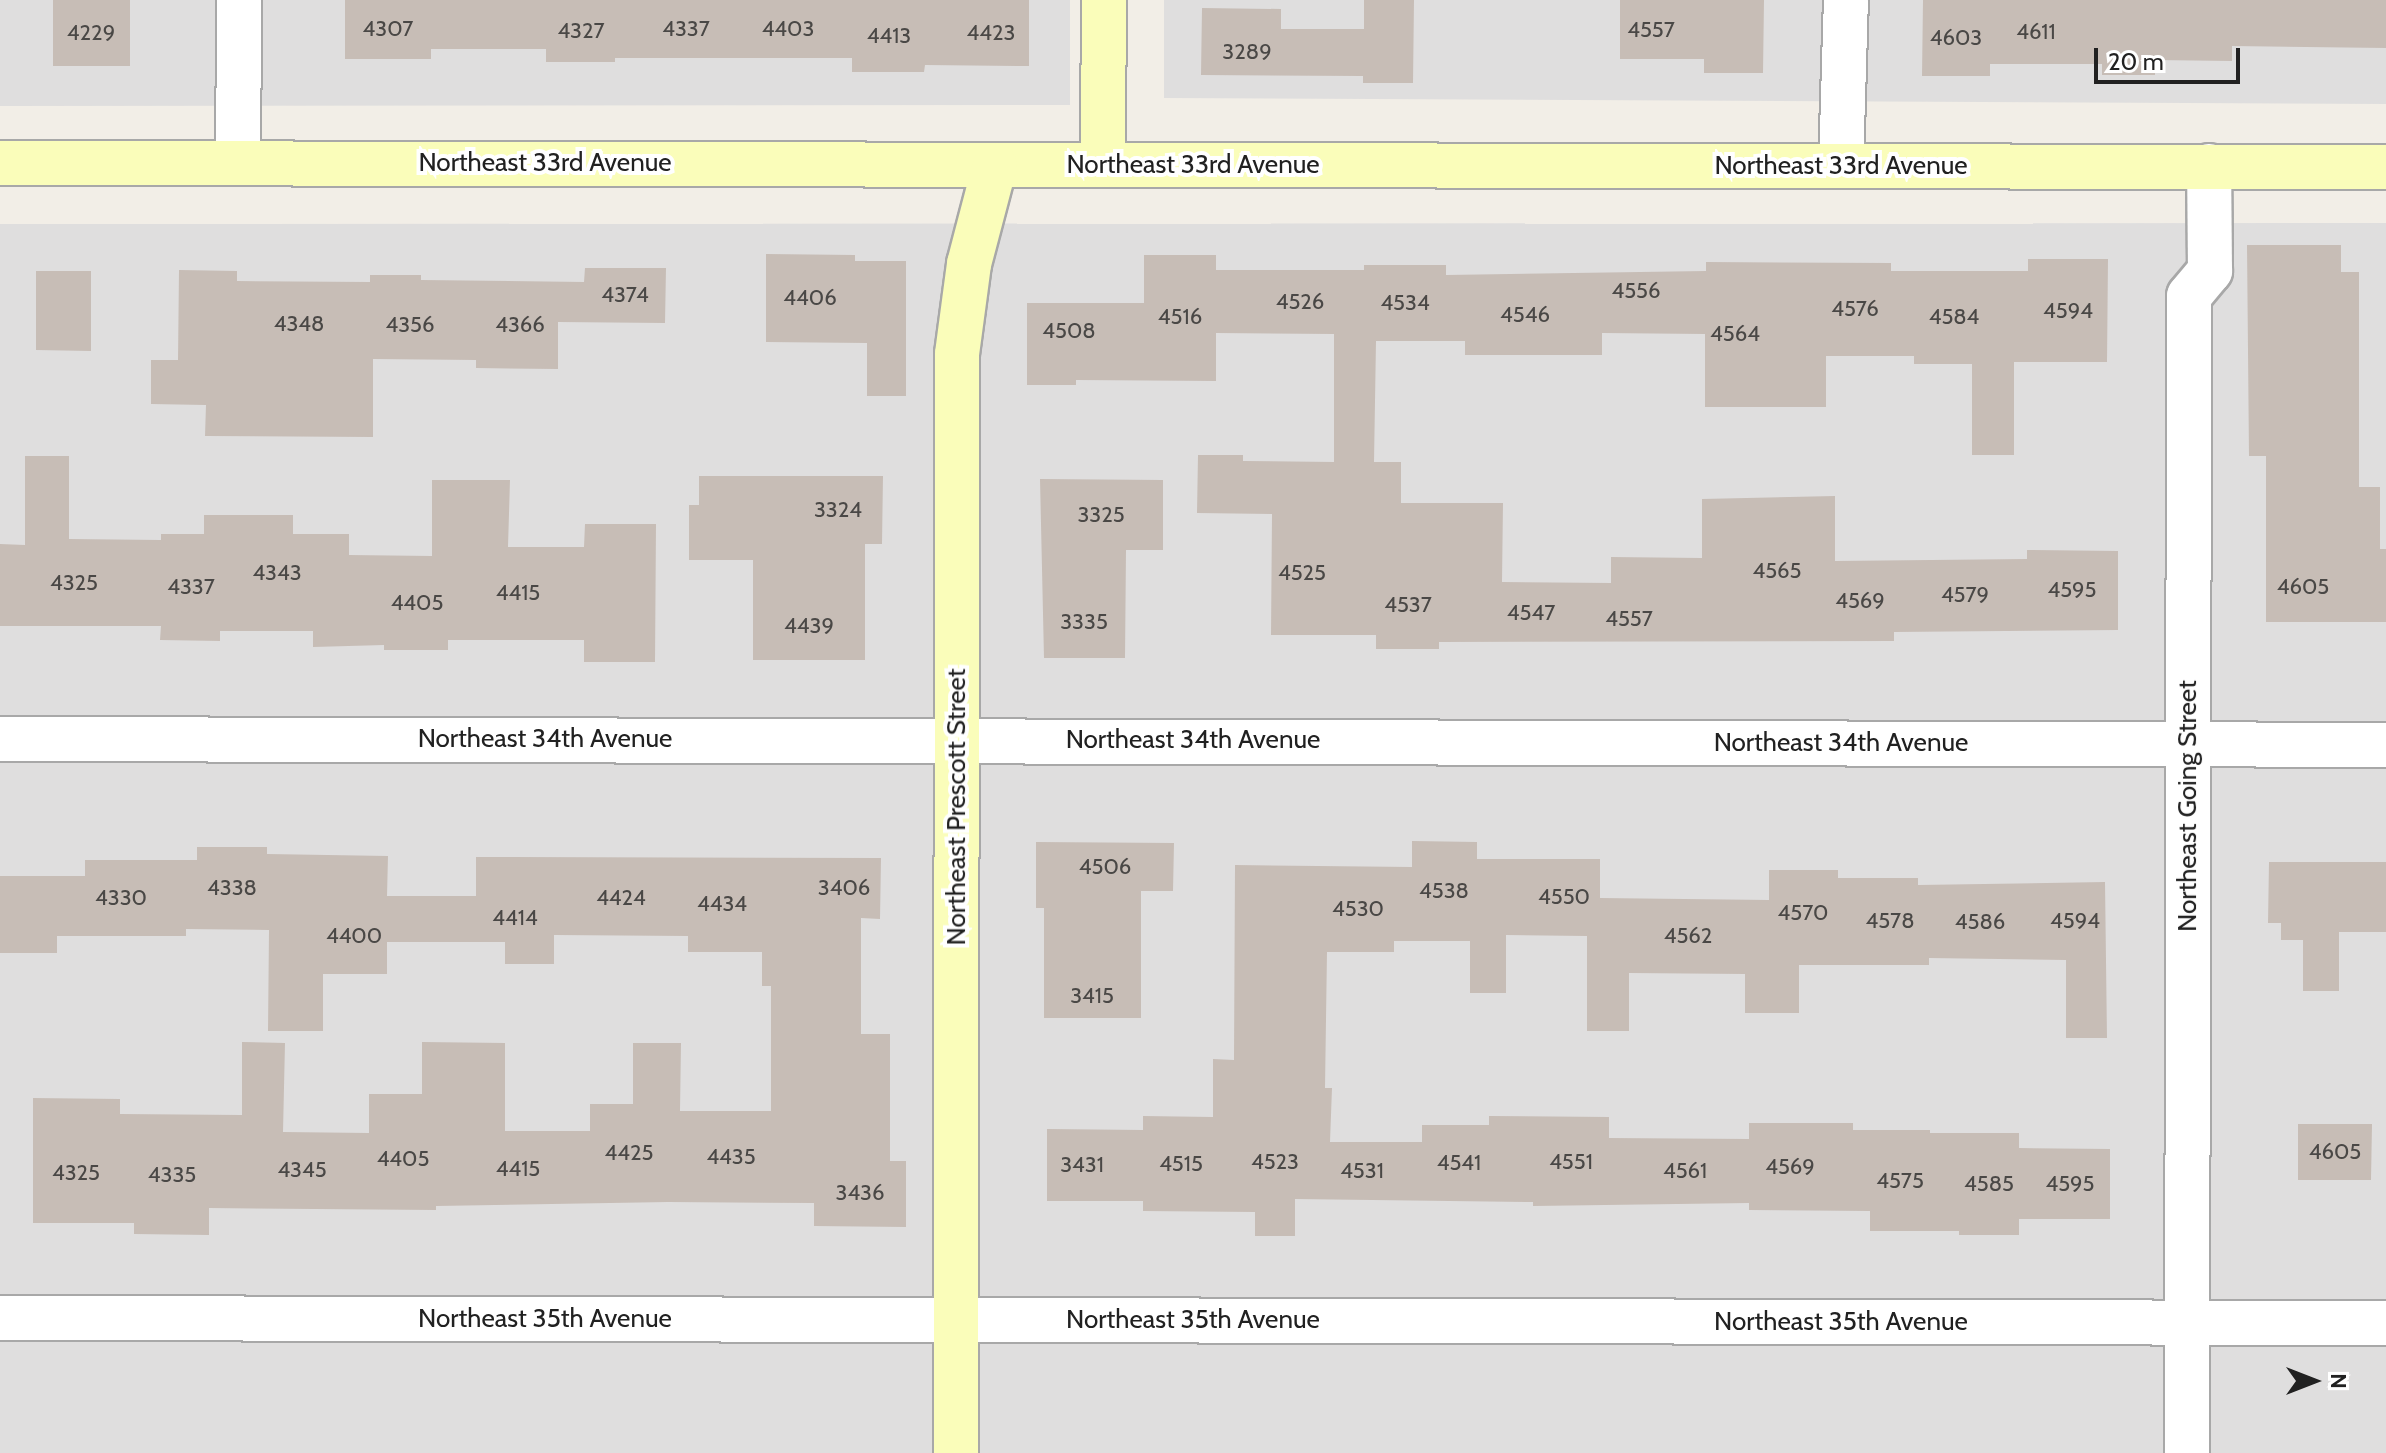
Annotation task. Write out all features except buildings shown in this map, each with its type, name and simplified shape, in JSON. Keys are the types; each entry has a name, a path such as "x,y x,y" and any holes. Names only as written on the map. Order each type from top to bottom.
{"main road":[{"path":"1103,165 1104,0"},
{"name":"Northeast 33rd Avenue","path":"0,163 2386,167"},
{"name":"Northeast Prescott Street","path":"956,1453 957,354 969,264 995,165"}],"street":[{"path":"238,162 239,0"},
{"path":"1841,166 1846,0"},
{"name":"Northeast Going Street","path":"2187,1453 2189,296 2210,271 2209,166"},
{"name":"Northeast 34th Avenue","path":"0,739 957,738 2386,745"},
{"name":"Northeast 35th Avenue","path":"0,1318 2386,1323"}],"shaded area":[{"path":"0,0 1070,0 1070,105 0,106"},
{"path":"1164,0 2386,0 2386,104 1164,98"},
{"path":"2386,223 2386,1453 0,1453 0,224"}]}
